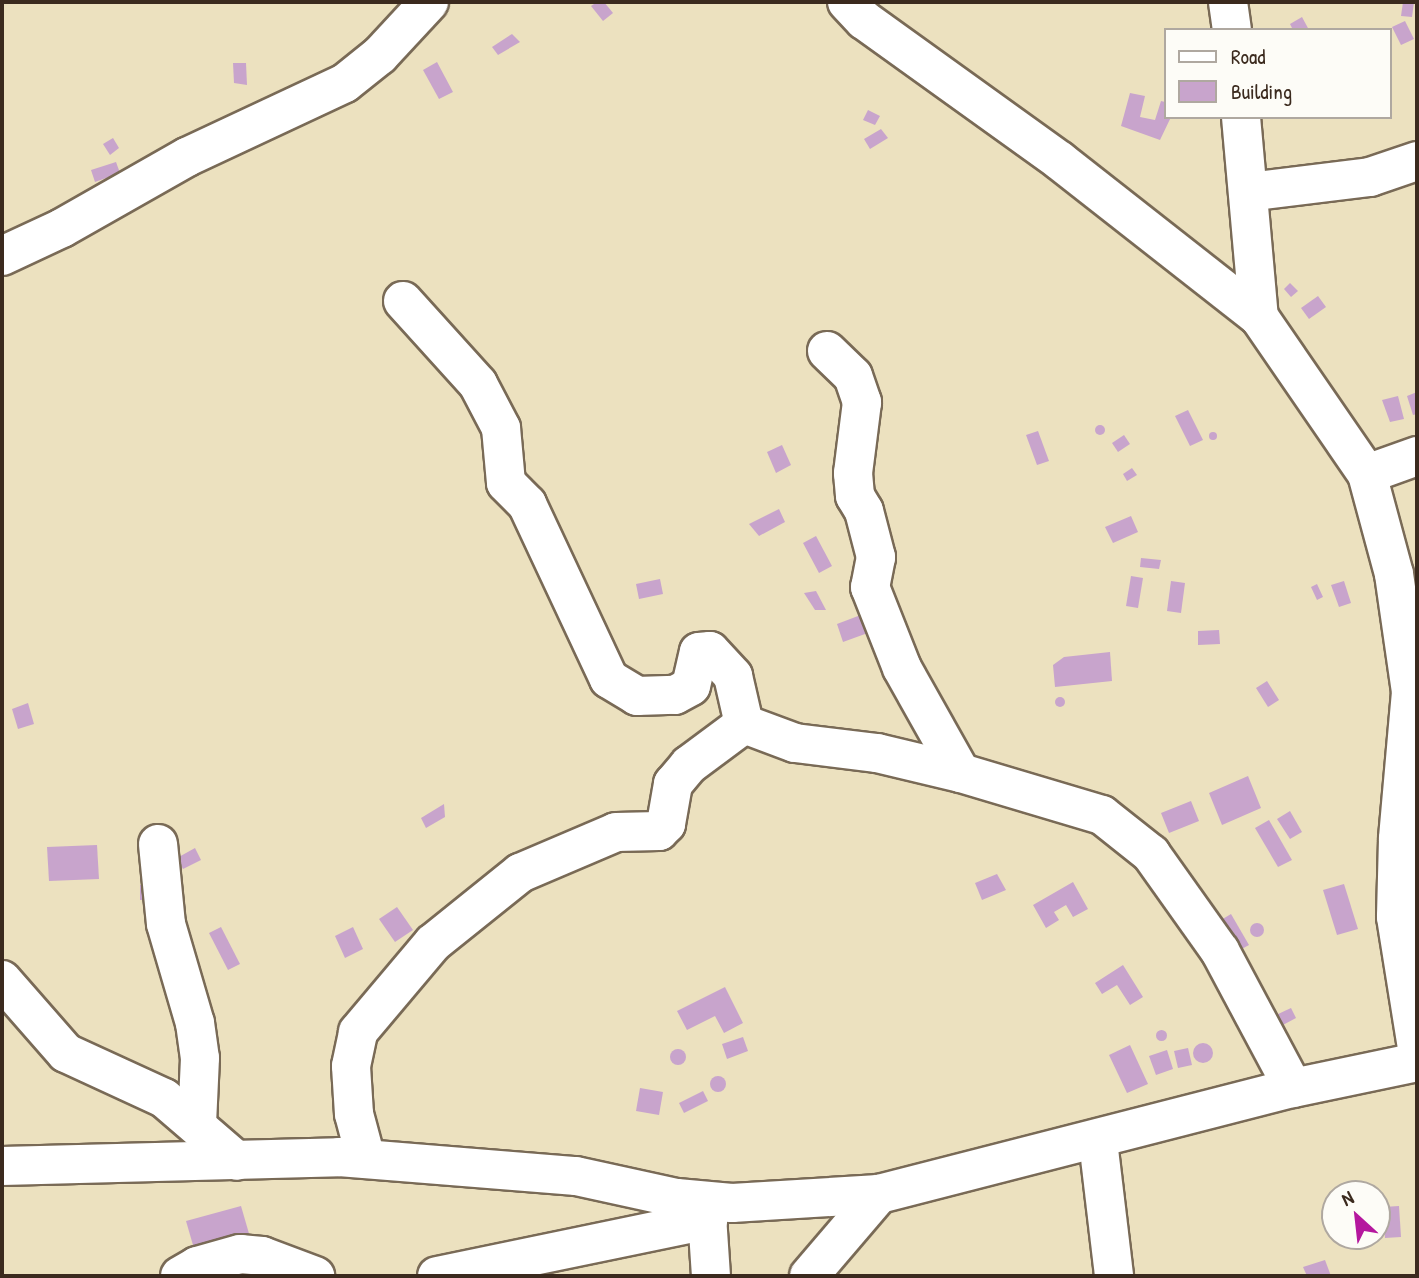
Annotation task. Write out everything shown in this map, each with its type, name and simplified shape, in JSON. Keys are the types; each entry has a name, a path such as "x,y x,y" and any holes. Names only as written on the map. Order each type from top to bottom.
{"street":[{"path":"2,256 62,228 187,158 345,83 380,55 429,2"},
{"path":"847,2 864,20 1060,161 1259,317 1367,474 1394,574 1414,693 1398,839 1396,917 1417,1048"},
{"path":"1228,2 1232,28"},
{"path":"1241,119 1259,317"},
{"path":"1248,192 1370,177 1417,161"},
{"path":"402,300 478,384 501,428 506,483 527,504 609,679 637,696 675,695 691,686 699,652 710,651 733,676 744,724"},
{"path":"827,351 853,376 862,402 853,473 855,496 864,511 876,556 870,587 902,668 961,773"},
{"path":"1367,474 1417,456"},
{"path":"744,724 795,743 877,752 961,773 1102,815 1151,854 1220,951 1293,1088"},
{"path":"366,1159 352,1087 351,1066 358,1032 433,943 520,873 616,832 659,831 666,824 673,784 689,765 744,724"},
{"path":"158,844 166,924 198,1046 197,1124"},
{"path":"2,980 66,1053 164,1098 237,1161"},
{"path":"437,1276 707,1211 879,1194 1098,1141 1293,1088 1417,1062"},
{"path":"1098,1141 1114,1276"},
{"path":"2,1166 366,1159 576,1176 707,1211"},
{"path":"809,1276 879,1194"},
{"path":"707,1211 711,1276"},
{"path":"180,1276 197,1266 240,1254 283,1262 315,1276"}],"building":[{"path":"604,2 613,13 603,21 591,6"},
{"path":"1403,2 1414,2 1412,17 1401,16"},
{"path":"1302,17 1308,28 1292,28 1290,24"},
{"path":"1405,21 1414,39 1401,45 1392,27"},
{"path":"512,34 520,42 498,55 492,47"},
{"path":"437,62 453,92 439,99 423,70"},
{"path":"233,63 246,63 247,85 234,83"},
{"path":"1130,93 1145,96 1140,117 1155,120 1161,101 1164,102 1164,119 1170,119 1160,140 1121,126"},
{"path":"868,110 880,116 875,125 863,120"},
{"path":"881,129 888,138 870,149 864,139"},
{"path":"113,138 119,148 110,155 103,144"},
{"path":"116,162 120,173 95,182 91,170"},
{"path":"1290,283 1298,291 1291,297 1284,289"},
{"path":"1318,296 1326,307 1309,319 1301,308"},
{"path":"1417,392 1417,414 1413,415 1407,396"},
{"path":"1398,396 1404,419 1390,422 1382,400"},
{"path":"1188,410 1203,440 1190,446 1175,416"},
{"path":"1100,425 1104,426 1104,434 1100,435 1096,434 1095,430 1096,426"},
{"path":"1038,431 1049,461 1037,465 1026,435"},
{"path":"1213,432 1217,436 1213,440 1209,436"},
{"path":"1124,435 1130,444 1118,452 1112,443"},
{"path":"782,445 791,465 776,473 767,452"},
{"path":"1132,468 1137,475 1127,481 1123,474"},
{"path":"779,509 785,522 759,536 749,524"},
{"path":"1131,516 1138,532 1113,543 1105,527"},
{"path":"816,536 832,566 819,573 803,543"},
{"path":"1141,558 1161,560 1159,569 1140,567"},
{"path":"1131,576 1143,578 1138,608 1126,606"},
{"path":"660,579 663,594 639,599 636,584"},
{"path":"1171,581 1185,583 1181,613 1167,611"},
{"path":"1344,581 1351,603 1339,607 1331,585"},
{"path":"1317,584 1323,597 1317,600 1311,587"},
{"path":"816,591 826,610 815,610 804,593"},
{"path":"866,613 876,630 843,642 837,624"},
{"path":"1219,630 1220,644 1198,645 1198,631"},
{"path":"1110,652 1112,681 1055,687 1053,665 1064,657"},
{"path":"1267,681 1279,700 1268,707 1256,688"},
{"path":"1060,697 1064,698 1064,706 1060,707 1056,706 1055,702 1056,698"},
{"path":"28,703 34,724 18,729 12,709"},
{"path":"1248,776 1261,808 1222,825 1209,793"},
{"path":"1191,801 1199,821 1169,833 1161,813"},
{"path":"444,804 445,817 426,828 421,818"},
{"path":"1290,811 1302,832 1290,839 1277,819"},
{"path":"1269,820 1292,860 1278,867 1255,828"},
{"path":"97,845 99,879 49,881 47,847"},
{"path":"195,848 201,860 183,869 177,858"},
{"path":"997,874 1006,890 982,900 975,883"},
{"path":"1073,882 1088,909 1073,917 1066,905 1054,912 1059,920 1046,928 1033,905"},
{"path":"1344,884 1358,929 1337,935 1323,890"},
{"path":"140,885 160,885 160,899 140,900"},
{"path":"397,907 413,930 395,942 379,919"},
{"path":"1231,914 1249,945 1238,951 1221,920"},
{"path":"1257,923 1262,925 1262,935 1257,937 1252,935 1250,930 1252,925"},
{"path":"221,927 240,964 228,970 209,933"},
{"path":"353,927 363,949 345,958 335,936"},
{"path":"1123,965 1143,997 1130,1005 1117,985 1102,994 1095,983"},
{"path":"725,987 743,1023 724,1033 715,1016 687,1030 677,1011"},
{"path":"1291,1008 1296,1018 1281,1026 1276,1015"},
{"path":"1161,1030 1165,1031 1165,1039 1161,1040 1157,1039 1156,1035 1157,1031"},
{"path":"743,1037 748,1051 727,1059 722,1044"},
{"path":"1203,1043 1210,1046 1213,1053 1210,1060 1203,1063 1196,1060 1193,1053 1196,1046"},
{"path":"1130,1045 1148,1084 1127,1093 1109,1055"},
{"path":"1188,1048 1192,1065 1178,1068 1174,1051"},
{"path":"678,1049 686,1057 678,1065 670,1057"},
{"path":"1167,1050 1173,1069 1156,1075 1149,1056"},
{"path":"718,1076 726,1084 718,1092 710,1084"},
{"path":"640,1088 663,1092 659,1115 636,1111"},
{"path":"703,1091 708,1101 684,1113 679,1103"},
{"path":"241,1206 250,1237 195,1252 186,1221"},
{"path":"1391,1206 1399,1206 1401,1237 1391,1238"},
{"path":"1325,1260 1331,1276 1307,1276 1303,1267"}]}
